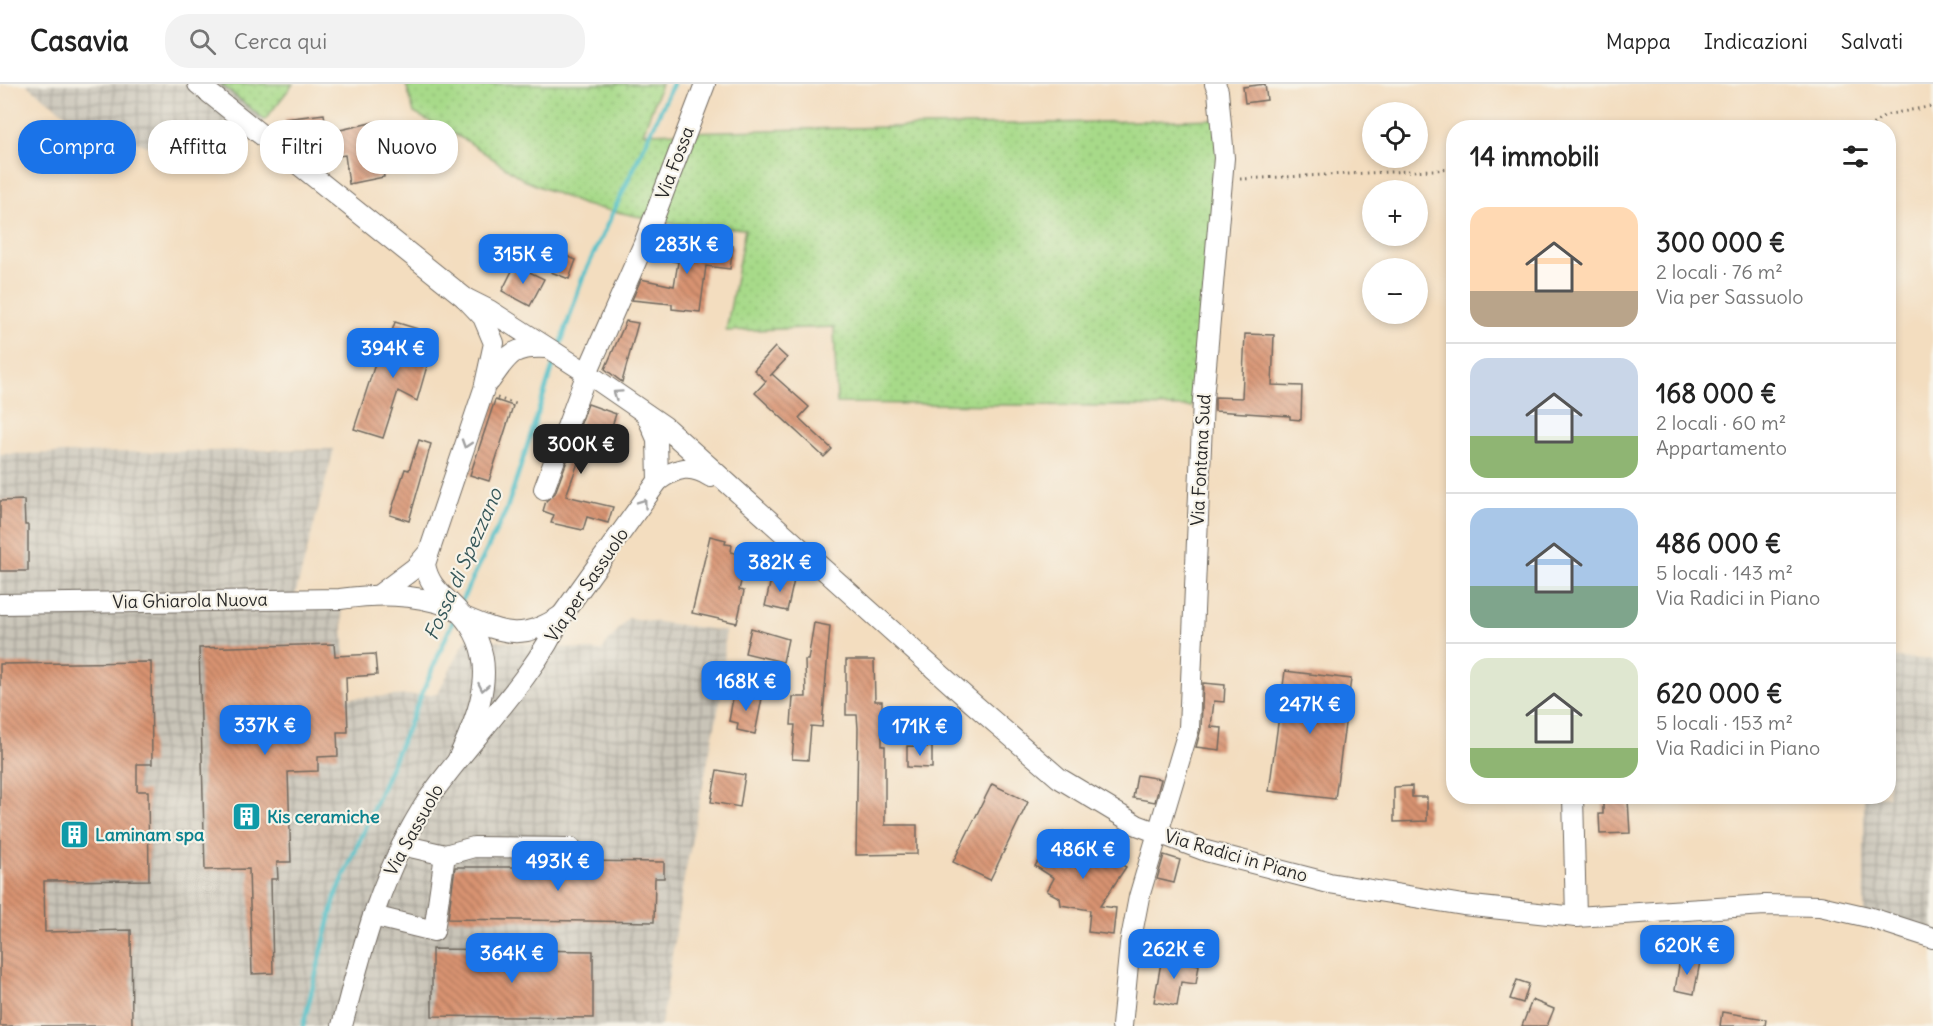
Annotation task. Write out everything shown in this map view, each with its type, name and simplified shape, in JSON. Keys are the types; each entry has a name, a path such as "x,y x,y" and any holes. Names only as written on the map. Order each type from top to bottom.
{"street":[{"name":"Via Fossa","path":"587,373 645,241 705,84"},
{"name":"Via Fontana Sud","path":"1122,1026 1122,1002 1139,897 1189,728 1203,400 1224,158 1218,91 1215,84"},
{"path":"202,86 465,298 483,317 493,336 484,389 427,554 427,577 435,597"},
{"name":"Via Radici in Piano","path":"465,298 587,373 664,426 734,491 1059,778 1137,825 1206,850 1329,883 1463,905 1576,917 1765,905 1820,906 1868,917 1933,938"},
{"path":"484,389 498,366 510,354 519,349 539,345"},
{"path":"544,489 587,373"},
{"path":"646,414 657,439 658,481"},
{"path":"658,481 672,471 686,467 701,470 734,491"},
{"name":"Via per Sassuolo","path":"514,688 555,632 562,615 658,481"},
{"path":"380,594 416,567 427,554"},
{"name":"Via Ghiarola Nuova","path":"0,604 340,599 380,594 435,597 467,620 507,633 543,628 562,615"},
{"path":"458,759 475,719 485,682 482,655 467,620"},
{"name":"Via Sassuolo","path":"342,1026 373,916 389,871 402,845 428,800 514,688"},
{"path":"1574,804 1576,917"},
{"path":"402,845 445,855 474,847 571,848"},
{"path":"373,916 434,931 445,855"}],"path":[{"path":"1878,120 1885,115 1933,106"},
{"path":"1222,180 1446,169"}],"shaded area":[{"path":"26,84 221,84 265,120 260,120 260,126 248,141 248,120 148,120 148,146 136,142 136,120 73,120"},
{"path":"334,449 294,600 341,600 348,698 437,694 467,638 601,651 628,618 725,631 724,681 683,884 661,1026 0,1026 0,454"},
{"path":"1896,658 1933,659 1933,946 1864,922 1864,804 1896,804"}],"green space":[{"path":"221,84 293,84 265,120"},
{"path":"406,84 661,84 643,133 1220,119 1224,161 1192,407 837,403 834,327 726,331 745,229 674,224 584,205 524,180 458,136 458,120 427,120 414,113"}],"building":[{"path":"1265,84 1267,100 1245,103 1243,87"},
{"path":"324,114 325,120 285,120"},
{"path":"356,126 356,174 384,174 384,177 349,184 344,129"},
{"path":"675,238 733,246 730,269 706,266 700,312 672,309 672,304 632,300 641,279 674,286 678,262 672,261"},
{"path":"559,253 576,260 569,279 551,272"},
{"path":"515,265 544,279 530,306 502,291"},
{"path":"626,321 638,323 622,382 605,369"},
{"path":"395,322 418,329 415,338 431,352 417,401 398,391 383,438 354,429 375,364 381,365"},
{"path":"1245,334 1274,335 1272,385 1302,386 1301,420 1290,419 1290,416 1215,411 1215,397 1242,398"},
{"path":"775,347 787,358 770,376 772,374 809,407 799,418 832,449 824,457 755,393 766,381 754,370"},
{"path":"495,400 513,406 489,481 470,475"},
{"path":"588,404 616,414 606,444 587,438 566,496 613,507 608,523 587,517 583,530 551,523 554,515 543,511 546,501 555,493"},
{"path":"419,440 431,444 409,521 390,515 405,469 409,470"},
{"path":"24,500 25,525 28,525 28,571 0,571 0,501"},
{"path":"710,536 726,540 725,544 732,545 731,552 747,556 739,590 744,591 737,623 692,613"},
{"path":"772,575 794,580 787,611 765,606"},
{"path":"814,623 830,626 822,727 811,726 808,760 792,759 795,725 791,725 793,697 806,697 805,660 808,660"},
{"path":"751,628 788,639 783,662 745,653"},
{"name":"Kis ceramiche","path":"334,644 335,656 375,654 377,675 346,677 348,732 337,732 338,756 318,757 318,771 288,772 291,862 277,862 278,879 271,879 273,973 252,974 249,869 205,870 199,648"},
{"path":"846,660 874,660 875,701 882,701 882,746 885,746 885,825 917,825 917,854 856,855 858,728 857,715 846,715"},
{"name":"Laminam spa","path":"151,662 152,764 137,764 137,791 148,791 149,880 44,881 45,932 131,930 132,1026 0,1026 0,664"},
{"path":"1285,671 1351,679 1335,799 1269,791"},
{"path":"1203,683 1225,685 1224,702 1214,701 1211,727 1222,728 1220,750 1196,747 1201,729"},
{"path":"734,692 762,698 755,734 737,730 738,723 729,721"},
{"path":"907,746 932,747 932,768 907,767"},
{"path":"717,770 745,775 740,807 711,802"},
{"path":"1137,775 1161,779 1155,802 1133,798"},
{"path":"992,784 1028,802 990,880 953,862"},
{"path":"1412,786 1412,797 1427,797 1427,821 1394,822 1394,787"},
{"path":"1603,804 1628,804 1630,833 1600,834 1599,814 1603,814"},
{"path":"1064,832 1126,867 1100,906 1116,908 1113,935 1088,932 1090,910 1061,905 1060,898 1047,891 1054,878 1035,866 1046,848 1052,852"},
{"path":"1164,855 1180,860 1174,883 1157,879"},
{"path":"575,861 664,862 664,878 655,878 654,922 448,919 455,867 575,867"},
{"path":"432,949 593,951 593,1018 432,1016"},
{"path":"1162,957 1199,965 1196,984 1181,982 1177,1006 1154,1002"},
{"path":"1680,959 1700,962 1694,994 1675,990"},
{"path":"1517,980 1529,984 1523,1003 1510,999"},
{"path":"1532,1000 1554,1009 1547,1026 1522,1026"},
{"path":"1722,1012 1766,1019 1765,1026 1720,1026"}],"waterway":[{"name":"Fossa di Spezzano","path":"559,349 582,279 673,84"},
{"name":"Fossa di Spezzano","path":"459,606 506,511 555,360"},
{"name":"Fossa di Spezzano","path":"303,1026 335,898 455,616"}],"place":[{"name":"Kis ceramiche","path":"246,817"},
{"name":"Laminam spa","path":"74,835"}]}
